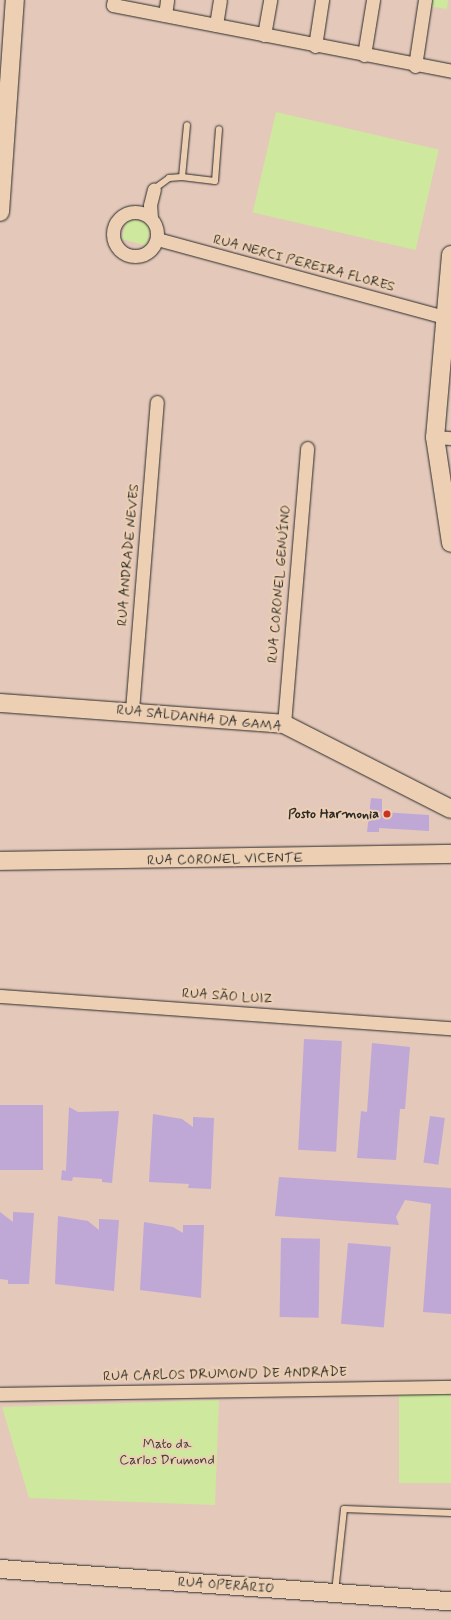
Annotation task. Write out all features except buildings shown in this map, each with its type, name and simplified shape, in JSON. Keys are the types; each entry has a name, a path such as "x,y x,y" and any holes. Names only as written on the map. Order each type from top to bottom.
{"street":[{"path":"0,212 4,93 15,0"},
{"path":"114,0 113,4 165,15 415,66 451,71"},
{"path":"165,15 167,0"},
{"path":"216,25 220,0"},
{"path":"264,35 270,0"},
{"path":"315,46 322,0"},
{"path":"364,56 373,0"},
{"path":"415,66 425,0"},
{"path":"151,218 138,212 125,214 116,223 113,236 120,250 134,256 148,251 157,239 151,218 150,205 154,189"},
{"name":"RUA NERCI PEREIRA FLORES","path":"157,239 444,317"},
{"path":"451,255 444,317 443,437 451,543"},
{"name":"RUA ANDRADE NEVES","path":"132,710 157,402"},
{"name":"RUA CORONEL GENUÍNO","path":"284,724 307,448"},
{"name":"RUA SALDANHA DA GAMA","path":"0,703 132,710 284,724 451,809"},
{"name":"RUA CORONEL VICENTE","path":"0,861 451,854"},
{"name":"RUA SÃO LUIZ","path":"0,996 451,1028"},
{"name":"RUA CARLOS DRUMOND DE ANDRADE","path":"0,1394 451,1387"},
{"name":"RUA OPERÁRIO","path":"0,1569 451,1602"}],"lane":[{"path":"182,177 187,125"},
{"path":"154,189 169,178 182,177 215,181 219,129"},
{"path":"334,1593 341,1516 344,1510 451,1513"}],"green space":[{"path":"427,0 448,0 447,9 426,6"},
{"path":"276,112 439,150 416,250 253,212"},
{"path":"127,218 151,224 146,245 122,239"},
{"path":"399,1392 451,1392 451,1483 399,1483"},
{"name":"Mato da Carlos Drumond","path":"219,1400 215,1505 29,1498 2,1407"}],"place":[{"name":"Posto Harmonia","path":"387,814"}]}
